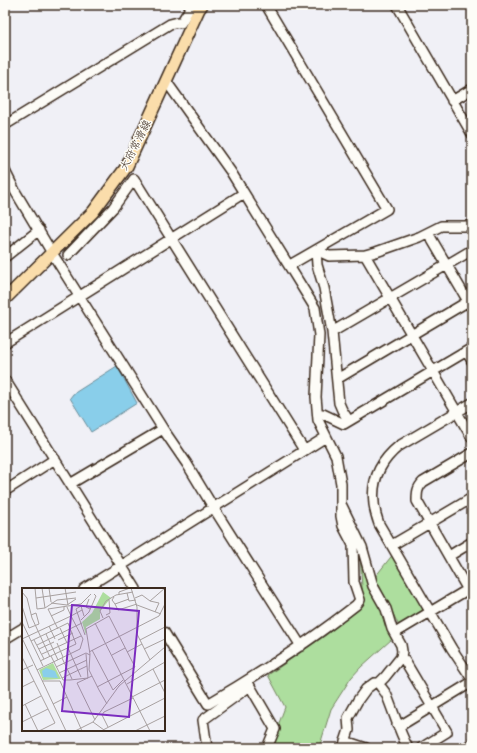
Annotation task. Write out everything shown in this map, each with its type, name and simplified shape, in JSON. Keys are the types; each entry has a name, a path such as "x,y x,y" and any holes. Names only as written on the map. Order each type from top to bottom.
{"main road":[{"name":"大府常滑線","path":"5,299 93,212 126,166 202,5"}],"street":[{"path":"5,125 170,24 178,22 181,23 192,5"},
{"path":"266,5 388,209 290,265"},
{"path":"397,5 472,134"},
{"path":"166,81 232,172 316,308 319,335 316,397 318,420 326,437 334,449 336,456 341,484 341,516 343,526 353,545 354,582 360,600 356,605 323,631 248,683 203,720 207,748"},
{"path":"452,100 472,89"},
{"path":"5,171 15,191 52,253 301,646"},
{"path":"68,255 108,214 134,179 304,450"},
{"path":"5,343 244,193"},
{"path":"316,250 329,256 365,255 428,233 441,226 472,226"},
{"path":"5,257 39,230"},
{"path":"337,379 411,335 471,303 428,233"},
{"path":"316,250 316,265 324,288 332,332 339,403 349,421"},
{"path":"332,332 472,250"},
{"path":"365,255 472,438"},
{"path":"318,415 323,414 344,424 469,350 472,361"},
{"path":"5,380 135,588"},
{"path":"472,403 391,452 381,467 374,484 374,504 379,524 452,649 472,679"},
{"path":"70,484 163,429"},
{"path":"86,588 212,507 326,437"},
{"path":"395,633 431,611 471,591 448,556 417,501 417,491 423,482 470,458"},
{"path":"5,491 55,459"},
{"path":"392,545 472,498"},
{"path":"342,505 362,547 373,586 386,609 401,645 402,651 401,657 379,683 374,684 366,690 348,718 349,730 344,745 366,748"},
{"path":"448,556 472,542"},
{"path":"5,639 22,629"},
{"path":"165,634 208,704 248,683"},
{"path":"401,657 405,661 447,732 421,748"},
{"path":"397,725 403,724 472,682"},
{"path":"248,683 275,729 267,748"},
{"path":"379,683 380,687 386,693 397,725 408,748"},
{"path":"466,748 472,743"}],"green space":[{"path":"360,552 392,639 351,678 331,709 319,748 266,748 276,731 285,707 268,675 326,635 363,606"},
{"path":"394,553 427,611 400,628 375,577"}],"water":[{"path":"117,366 137,403 91,432 70,398 73,394"}]}
